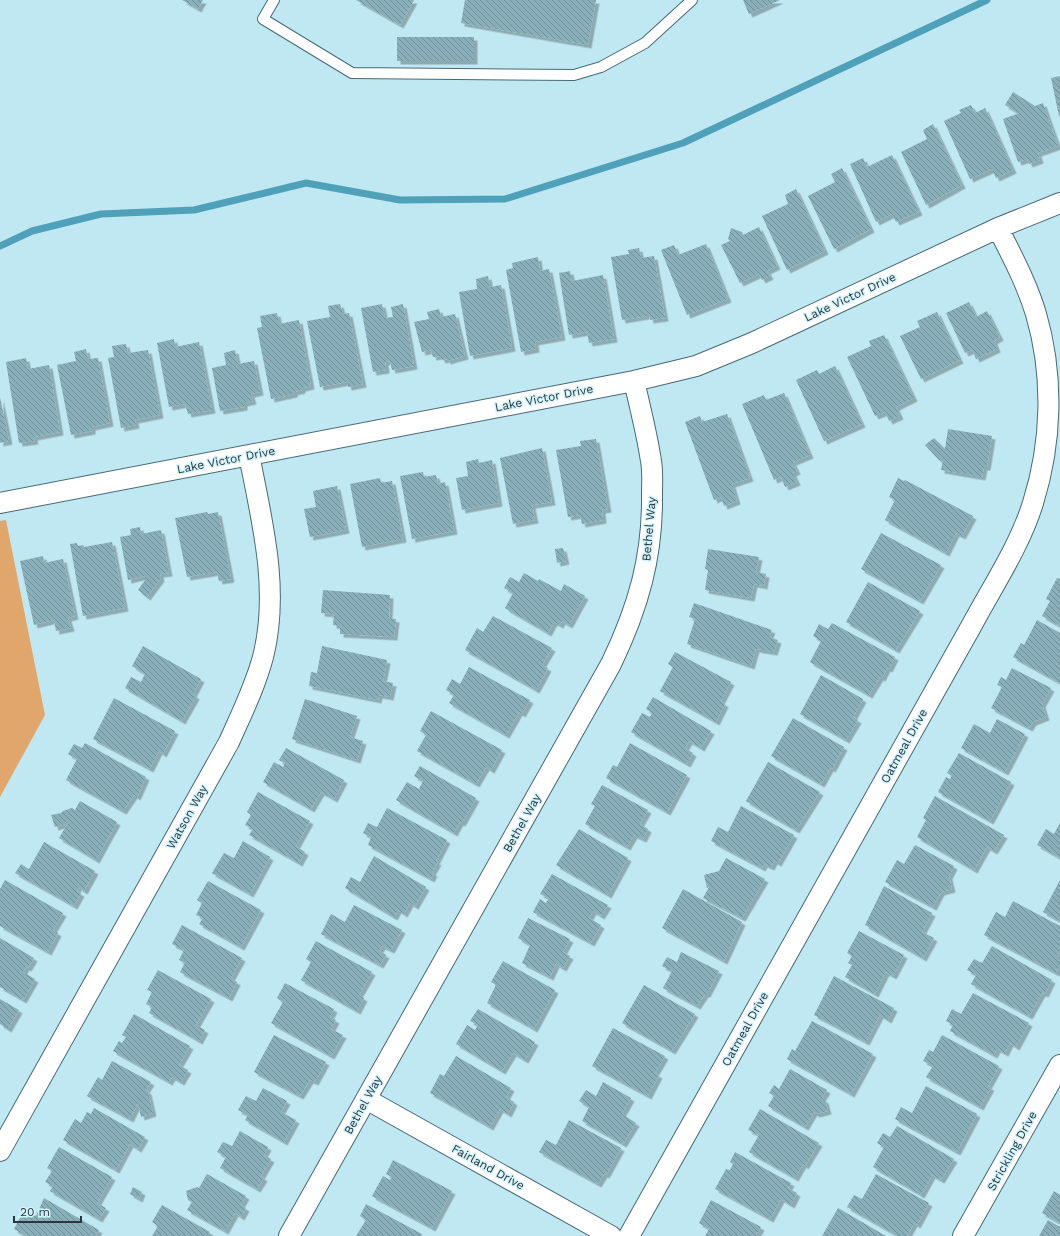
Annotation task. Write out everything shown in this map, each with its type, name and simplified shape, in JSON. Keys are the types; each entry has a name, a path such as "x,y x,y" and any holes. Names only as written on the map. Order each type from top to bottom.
{"street":[{"name":"Lake Victor Drive","path":"0,503 634,381 696,366 752,343 998,228 1060,203"},
{"name":"Oatmeal Drive","path":"629,1236 1013,550 1033,504 1044,457 1048,420 1049,405 1046,360 1036,314 1018,269 998,228"},
{"name":"Bethel Way","path":"289,1236 611,664 628,628 642,586 650,546 652,505 652,462 634,381"},
{"name":"Watson Way","path":"0,1151 229,742 250,693 263,657 270,616 270,572 265,535 249,455"},
{"name":"Strickling Drive","path":"963,1236 1060,1065"},
{"name":"Fairland Drive","path":"366,1098 611,1236"}],"lane":[{"path":"274,0 263,20 352,73 506,75 574,75 601,67 645,43 692,0"}],"shaded area":[{"path":"6,520 45,715 0,797 0,521"}],"building":[{"path":"182,0 203,0 198,9"},
{"path":"356,0 414,0 400,25"},
{"path":"465,0 596,0 588,45 461,23"},
{"path":"743,0 780,0 749,14"},
{"path":"397,37 474,37 474,61 397,61"},
{"path":"1060,76 1060,116 1059,116 1051,78"},
{"path":"1013,92 1035,106 1043,103 1058,146 1038,153 1040,160 1029,164 1027,159 1018,162 1003,119 1019,113 1005,105"},
{"path":"971,105 975,113 985,108 1013,170 996,178 992,169 970,179 944,121 961,113 959,110"},
{"path":"933,124 962,185 926,205 901,152 927,139 923,130"},
{"path":"892,155 919,212 896,222 892,214 876,222 850,164 863,158 867,167"},
{"path":"842,168 871,229 834,249 808,196 835,182 831,174"},
{"path":"796,189 825,251 787,270 762,216 788,204 785,195"},
{"path":"759,227 777,266 767,271 770,276 762,280 759,274 740,283 721,245 730,241 728,239 731,228 742,232 743,235"},
{"path":"706,244 728,299 687,315 661,250 674,245 678,255"},
{"path":"639,248 641,258 654,256 665,318 650,320 649,314 646,314 646,316 622,320 611,257 629,254 628,250"},
{"path":"538,257 540,271 549,269 562,337 535,342 536,349 521,352 506,270 513,268 512,263"},
{"path":"570,271 572,281 603,275 614,339 589,343 587,332 569,335 559,273"},
{"path":"488,276 490,287 501,285 512,348 470,356 459,292 477,289 476,279"},
{"path":"969,302 976,317 987,311 1000,337 994,341 997,349 976,359 972,350 965,353 946,313"},
{"path":"340,304 343,314 349,313 363,384 348,387 347,382 320,387 307,321 330,317 328,306"},
{"path":"382,304 385,318 393,317 391,307 403,304 414,366 392,370 390,361 385,362 386,370 373,372 361,308"},
{"path":"439,309 441,317 455,314 465,356 447,361 447,359 442,360 440,356 433,357 431,350 422,352 414,322 429,319 427,312"},
{"path":"937,312 960,360 921,379 900,336 920,327 917,321"},
{"path":"277,313 279,324 299,320 311,386 302,388 302,390 294,392 294,394 271,399 257,328 262,327 260,316"},
{"path":"884,335 914,398 896,407 900,416 889,421 885,412 875,416 847,357 871,346 869,341"},
{"path":"174,339 175,347 199,342 212,410 188,414 185,404 169,407 157,343"},
{"path":"126,344 128,353 148,350 160,415 135,420 136,425 121,428 108,358 114,357 112,346"},
{"path":"86,349 88,359 98,358 110,423 92,427 92,431 71,435 57,365 76,361 74,352"},
{"path":"235,350 238,364 254,361 260,392 251,394 253,401 244,403 244,407 220,411 212,368 226,365 224,353"},
{"path":"26,358 28,369 49,365 60,432 34,437 35,441 19,443 6,362"},
{"path":"835,366 862,424 824,441 796,380 817,370 819,374"},
{"path":"784,393 810,455 793,462 797,471 793,473 797,482 785,487 781,477 774,480 742,404 764,395 766,400"},
{"path":"0,397 9,441 0,443"},
{"path":"727,414 750,478 732,484 737,501 724,506 721,497 714,500 685,422 700,416 702,422"},
{"path":"948,429 992,436 987,467 984,467 982,477 941,470 943,461 939,460 925,445 934,438 945,449"},
{"path":"596,439 608,509 602,510 603,520 582,524 580,515 568,517 556,450 581,446 580,441"},
{"path":"542,448 552,502 532,505 535,520 513,524 500,458"},
{"path":"478,459 479,463 492,460 499,503 462,510 456,478 468,476 466,462"},
{"path":"423,472 424,477 436,475 438,484 445,482 454,531 412,539 400,476"},
{"path":"380,478 381,483 392,481 403,539 362,547 350,484"},
{"path":"898,478 904,481 905,480 973,516 962,536 956,533 946,553 885,520 895,500 889,497"},
{"path":"337,486 346,530 310,537 304,509 316,507 313,491"},
{"path":"207,512 208,514 218,512 231,579 219,581 217,572 187,577 175,518"},
{"path":"140,527 141,534 161,530 169,573 160,574 161,578 147,597 138,590 145,580 145,576 128,580 120,537 131,535 130,529"},
{"path":"881,533 941,565 920,601 861,569"},
{"path":"112,542 125,608 83,616 70,544 77,543 78,546 83,545 84,547"},
{"path":"563,548 566,561 557,563 555,549"},
{"path":"708,549 759,557 756,572 766,574 764,586 754,584 751,598 705,590 708,570 705,569"},
{"path":"43,556 44,563 63,559 75,616 68,618 71,628 56,631 54,620 34,625 20,561"},
{"path":"524,573 561,591 564,584 585,596 569,625 562,621 560,625 554,622 548,633 505,608 513,593 504,588 510,577 519,582"},
{"path":"1057,578 1060,579 1060,626 1042,616 1050,601 1046,599"},
{"path":"868,582 920,611 896,650 846,622"},
{"path":"323,590 390,595 389,618 396,619 394,637 340,634 340,626 333,625 334,614 321,613"},
{"path":"694,603 772,630 769,637 778,640 774,652 756,649 751,666 687,644 695,619 689,617"},
{"path":"493,616 552,648 542,665 548,668 536,690 465,650 477,628 483,632"},
{"path":"1037,620 1060,633 1060,683 1013,657 1021,643 1024,645"},
{"path":"832,623 895,657 889,669 887,668 882,678 880,677 869,695 810,662 821,641 813,636 819,624 828,629"},
{"path":"143,646 201,679 193,694 196,696 182,721 125,688 131,677 141,682 145,674 132,666"},
{"path":"322,646 387,660 383,681 393,683 390,697 379,695 378,700 309,686 311,672 317,673"},
{"path":"675,652 731,682 721,701 725,704 716,722 660,691 673,667 668,664"},
{"path":"469,667 530,700 522,714 519,712 506,735 449,703 454,695 446,690 452,679 460,684"},
{"path":"1012,668 1051,688 1042,704 1046,717 1033,722 1029,728 991,708 1002,687 997,685 1001,677 1006,680"},
{"path":"821,675 863,699 853,717 858,720 846,740 800,714"},
{"path":"653,697 711,731 701,748 689,741 685,748 693,753 687,764 631,732 642,713 650,717 652,713 646,709"},
{"path":"114,698 175,731 163,754 159,751 150,769 93,739"},
{"path":"305,699 357,716 350,737 363,741 357,760 292,739"},
{"path":"431,711 502,750 491,770 486,767 476,784 417,751 426,735 420,731"},
{"path":"793,718 844,747 832,769 830,768 821,784 771,756"},
{"path":"997,719 1025,734 1005,772 961,748 974,724 990,733"},
{"path":"85,743 146,777 137,797 134,795 123,811 66,780 77,759 68,754 74,744 82,748"},
{"path":"630,743 687,775 667,812 606,778 613,765 617,767"},
{"path":"286,748 344,780 334,799 321,792 311,809 263,782 274,762 283,767 285,763 279,760"},
{"path":"959,753 1011,782 990,821 938,792 946,777 950,779 952,776 947,773"},
{"path":"768,762 820,792 796,830 746,801"},
{"path":"420,766 476,798 462,823 460,822 454,833 396,800 407,782 419,789 423,781 414,776"},
{"path":"602,785 648,810 640,824 648,829 643,839 634,835 627,847 585,824 595,806 591,804"},
{"path":"258,792 310,821 296,846 305,852 299,863 249,835 253,829 245,825 251,815 247,812"},
{"path":"935,796 1004,835 994,851 987,847 974,870 917,837 926,820 923,818"},
{"path":"80,801 117,822 96,860 59,838 68,823 65,822 65,824 55,827 51,815 61,813 72,808 75,810"},
{"path":"741,806 794,835 778,863 774,861 771,867 764,864 762,868 711,841 718,827 728,832"},
{"path":"387,808 447,840 436,861 438,862 432,872 434,873 431,879 368,845 371,837 363,833 368,823 377,827"},
{"path":"1060,823 1060,858 1037,845 1046,829 1054,834"},
{"path":"579,829 628,858 608,895 556,865"},
{"path":"243,841 270,857 250,894 212,873 224,853 234,858"},
{"path":"44,842 95,871 84,891 78,887 77,891 81,893 74,906 15,873 21,864 29,869"},
{"path":"915,845 954,866 949,876 952,889 941,892 933,907 885,882 897,860 904,864"},
{"path":"374,856 426,887 415,906 410,903 404,914 398,910 394,917 345,888 351,877 360,882"},
{"path":"726,858 765,879 742,918 703,898 709,887 707,888 704,875 719,871"},
{"path":"552,874 608,905 601,916 593,911 589,918 601,925 591,943 533,912 540,899 546,903 549,898 540,894"},
{"path":"5,880 63,913 53,930 58,933 48,952 0,926 0,889"},
{"path":"1060,880 1060,921 1043,912"},
{"path":"208,881 261,910 241,947 199,924 203,918 196,915 202,903 197,900"},
{"path":"884,886 932,913 922,932 934,938 923,958 865,925"},
{"path":"683,889 742,922 724,961 662,928"},
{"path":"1013,901 1060,926 1060,950 1057,956 1060,957 1060,966 1056,973 984,935 996,912 1005,917"},
{"path":"354,905 402,930 391,950 382,946 379,951 386,955 380,965 321,934 331,914 345,922"},
{"path":"528,918 570,939 563,952 570,956 563,968 556,964 550,977 522,963 530,945 518,938"},
{"path":"182,925 242,958 231,978 237,982 229,998 180,972 185,963 179,960 184,950 172,944"},
{"path":"859,931 904,955 893,976 886,972 875,994 845,977 852,965 848,963 852,956 847,953"},
{"path":"0,938 34,958 28,968 26,967 23,972 35,979 23,1000 0,987"},
{"path":"316,941 372,972 359,995 364,998 357,1011 301,980 311,962 306,959"},
{"path":"992,946 1052,980 1045,994 1042,993 1029,1016 971,984 976,975 967,970 974,959 982,963"},
{"path":"681,952 719,971 707,994 705,994 697,1006 663,988 672,971 662,966 667,957 677,962"},
{"path":"503,961 555,990 534,1029 487,1003 496,985 491,982"},
{"path":"158,970 211,999 196,1025 205,1030 199,1041 149,1013 152,1007 146,1004 152,992 147,990"},
{"path":"834,976 894,1008 888,1020 880,1015 866,1042 814,1015"},
{"path":"285,983 334,1009 330,1017 336,1020 331,1029 343,1035 331,1056 271,1023 283,1002 277,998"},
{"path":"644,985 695,1014 672,1051 622,1023"},
{"path":"973,993 1029,1023 1016,1047 1010,1043 1005,1053 997,1049 994,1055 950,1031 953,1025 946,1021 952,1009 961,1014"},
{"path":"0,999 19,1010 8,1029 0,1024"},
{"path":"478,1009 535,1042 525,1060 513,1053 502,1071 456,1044 467,1025 475,1030 478,1025 470,1021"},
{"path":"134,1014 190,1046 179,1065 188,1070 181,1082 172,1077 169,1082 113,1051 119,1041 122,1043 126,1037 122,1035"},
{"path":"812,1021 873,1054 851,1094 787,1059 792,1049 795,1051"},
{"path":"613,1028 665,1056 655,1073 659,1075 648,1096 592,1066"},
{"path":"274,1035 326,1062 315,1082 310,1080 300,1096 254,1072"},
{"path":"942,1035 999,1066 988,1086 991,1087 980,1107 926,1077 933,1066 923,1061 929,1050 933,1052"},
{"path":"456,1056 511,1088 506,1097 514,1102 508,1114 500,1109 490,1127 430,1093 440,1074 444,1076"},
{"path":"112,1061 151,1082 146,1090 148,1091 153,1113 141,1117 138,1103 130,1119 87,1096 98,1077 102,1080"},
{"path":"790,1069 827,1090 822,1098 825,1100 828,1111 816,1114 814,1112 805,1127 768,1106 774,1096 769,1093 774,1085 779,1089"},
{"path":"603,1082 631,1098 622,1114 636,1123 623,1144 582,1121 589,1107 579,1101 586,1090 596,1096"},
{"path":"926,1086 977,1114 957,1152 895,1119 901,1107 912,1113"},
{"path":"263,1088 287,1101 281,1112 296,1120 284,1142 245,1120 248,1115 238,1110 246,1096 256,1101"},
{"path":"94,1108 145,1137 138,1149 130,1144 116,1170 63,1140 75,1119 81,1123 87,1112 91,1114"},
{"path":"760,1109 819,1143 805,1166 803,1164 795,1178 749,1152 759,1135 748,1130"},
{"path":"569,1120 621,1148 606,1175 604,1174 598,1184 539,1152 546,1140 556,1145"},
{"path":"897,1126 954,1159 941,1180 932,1175 921,1195 873,1167 884,1147 877,1143 883,1133 890,1137"},
{"path":"240,1131 268,1147 264,1155 271,1159 261,1176 264,1178 257,1189 220,1168 226,1157 217,1152 223,1142 232,1146"},
{"path":"59,1147 112,1177 97,1203 106,1208 99,1219 50,1191 53,1186 45,1182 52,1171 47,1168"},
{"path":"735,1152 791,1183 788,1188 797,1193 791,1205 781,1199 770,1219 715,1189 726,1169 730,1170 733,1164 730,1162"},
{"path":"393,1160 452,1191 432,1228 372,1196 383,1176 390,1180 392,1177 386,1174"},
{"path":"207,1174 246,1196 241,1205 246,1208 241,1217 235,1213 225,1231 187,1210 192,1202 188,1200 186,1191 197,1187 199,1188"},
{"path":"876,1174 929,1203 917,1225 914,1223 907,1236 898,1236 847,1207 854,1195 862,1199"},
{"path":"133,1187 142,1192 139,1199 130,1194"},
{"path":"1054,1191 1060,1195 1060,1223 1042,1213"},
{"path":"44,1198 99,1230 95,1236 26,1236 14,1229 25,1209 36,1216"},
{"path":"711,1200 761,1227 756,1236 705,1236 709,1229 699,1223"},
{"path":"366,1204 422,1234 421,1236 356,1236 366,1220 360,1216"},
{"path":"162,1205 210,1232 208,1236 152,1236 158,1226 152,1222"},
{"path":"838,1208 886,1236 822,1236"},
{"path":"1048,1220 1060,1227 1060,1236 1039,1236"}],"waterway":[{"path":"0,246 32,231 101,214 194,210 306,183 400,200 505,199 683,143 987,0"}]}
